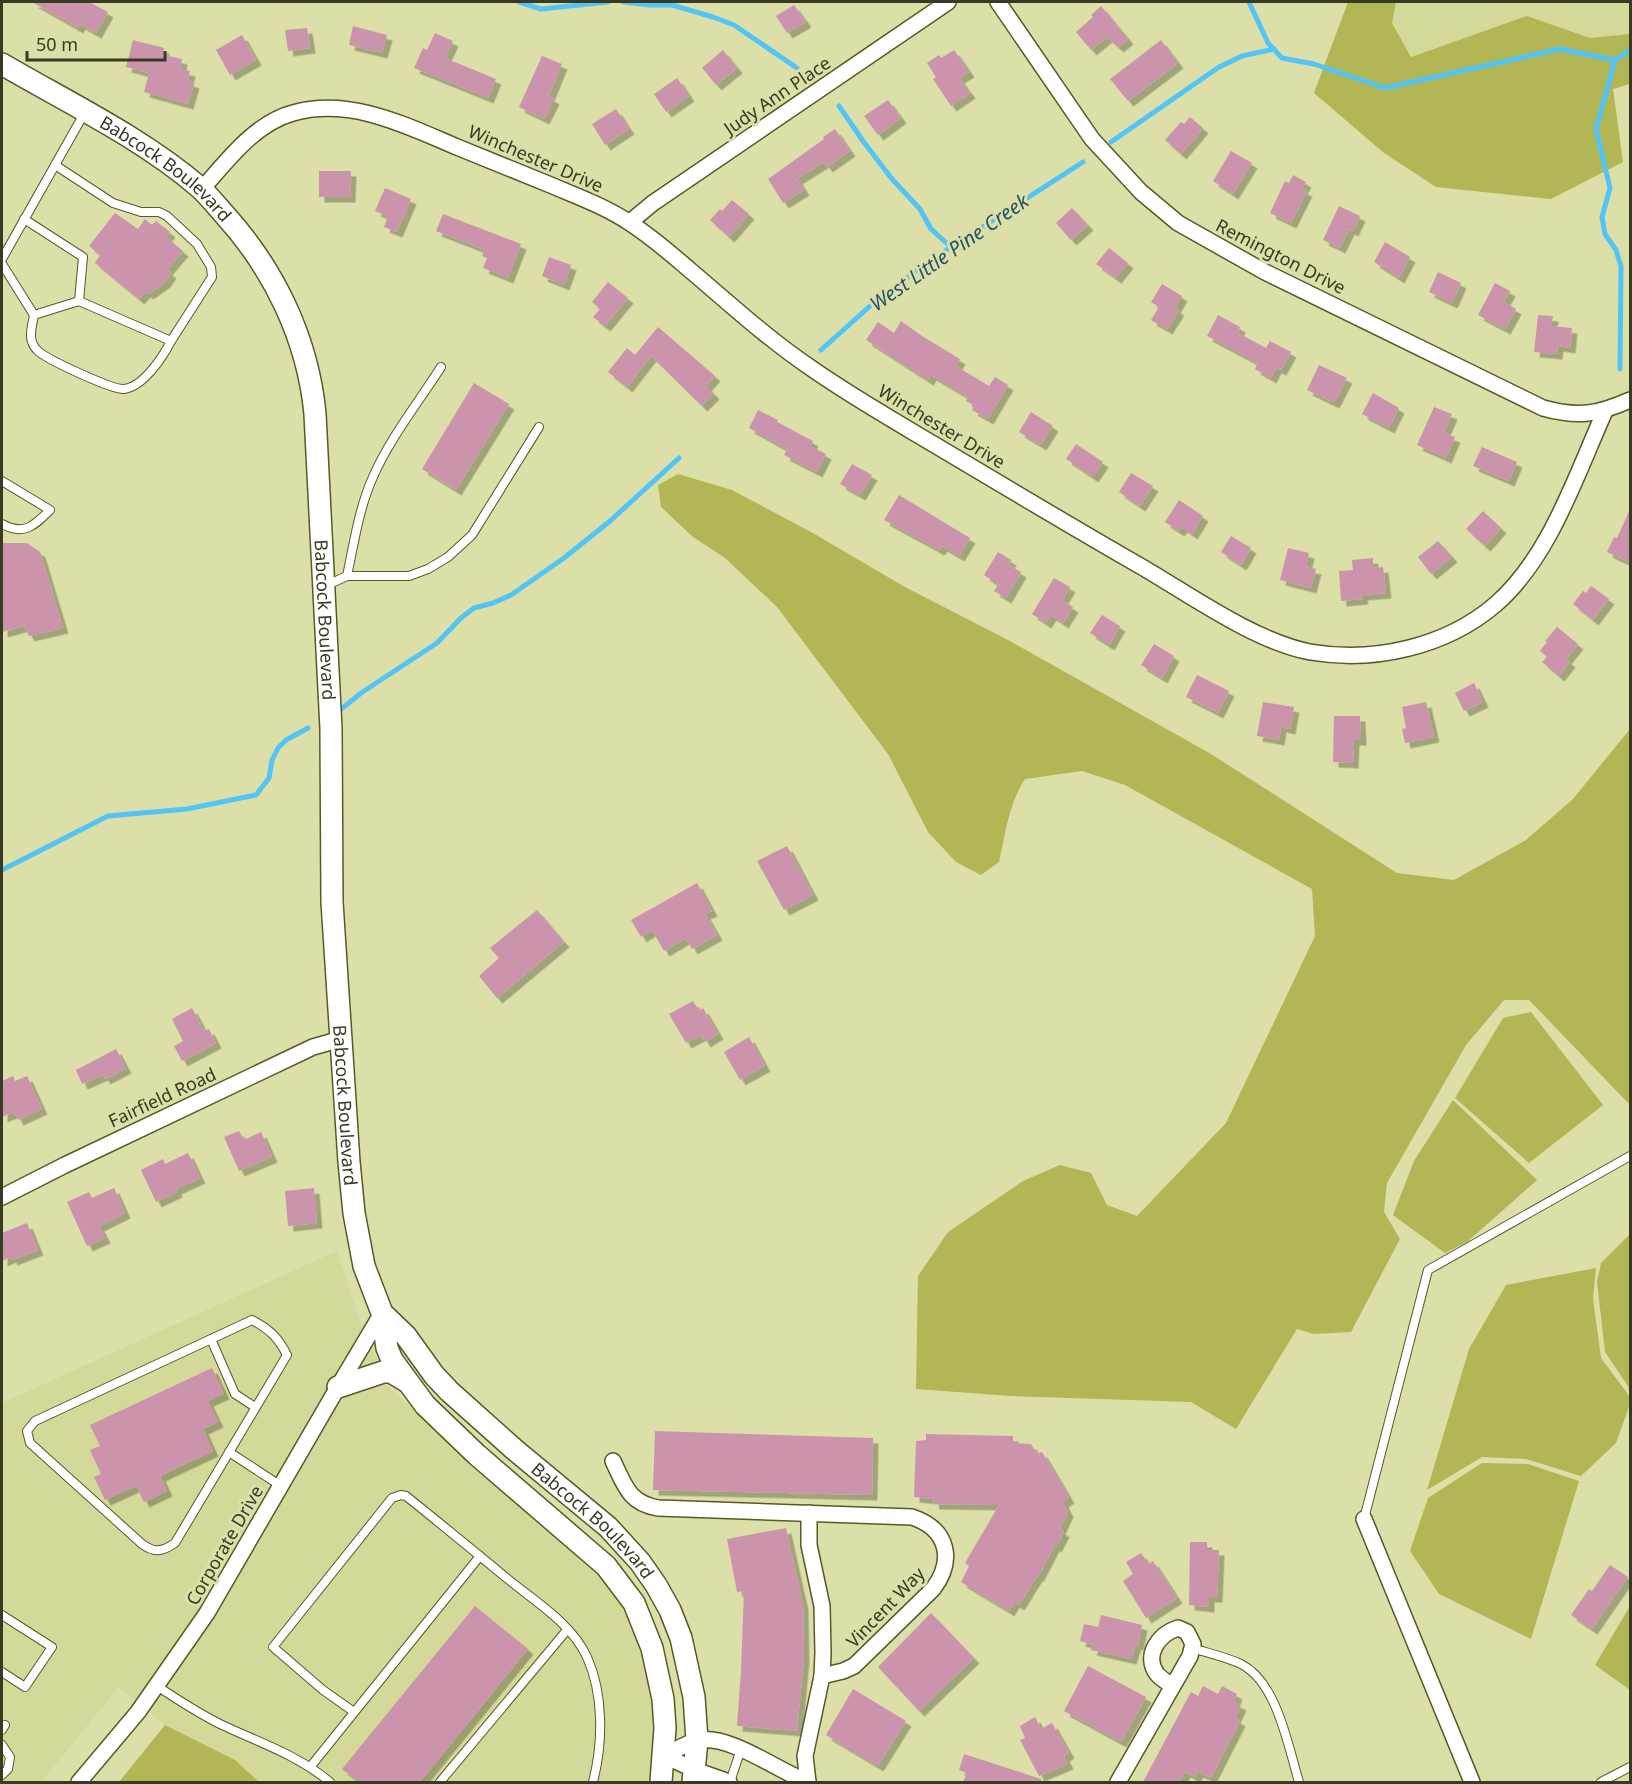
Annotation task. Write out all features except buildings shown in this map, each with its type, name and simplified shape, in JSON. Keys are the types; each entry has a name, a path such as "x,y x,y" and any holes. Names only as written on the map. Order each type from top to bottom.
{"street":[{"name":"Judy Ann Place","path":"630,222 653,202 948,2"},
{"name":"Remington Drive","path":"998,2 1092,139 1141,192 1178,222 1201,237 1265,272 1543,408 1570,414 1605,411 1630,400"},
{"name":"Babcock Boulevard","path":"2,64 161,157 202,189 250,245 268,272 295,329 313,393 315,414 331,729 332,903 349,1162 358,1241 364,1266 382,1313 387,1348 406,1381 441,1422 598,1560 623,1587 634,1603 652,1648 663,1699 665,1756 661,1782"},
{"name":"Winchester Drive","path":"202,189 255,135 280,117 308,110 349,109 408,126 592,202 630,222 655,241 759,329 810,368 1048,513 1249,630 1305,651 1361,655 1419,646 1449,633 1495,604 1519,578 1545,541 1569,495 1605,411"},
{"name":"Fairfield Road","path":"2,1197 313,1047 341,1039"},
{"name":"Babcock Boulevard","path":"382,1313 406,1336 434,1375 449,1391 490,1429 608,1527 640,1562 656,1585 681,1638 694,1698 697,1740 694,1776"},
{"name":"Corporate Drive","path":"79,1782 138,1712 220,1593 382,1313"},
{"path":"338,1387 383,1372 391,1372 406,1381"},
{"name":"Vincent Way","path":"614,1461 632,1497 644,1506 658,1509 912,1516 925,1521 936,1531 943,1541 946,1554 940,1579 933,1589 862,1659 843,1671 822,1676"},
{"name":"Vincent Way","path":"808,1782 805,1756 822,1676 822,1606 809,1545 809,1513"},
{"path":"1364,1519 1472,1782"},
{"path":"1119,1782 1190,1656 1192,1644 1187,1632 1178,1628 1166,1632 1157,1641 1153,1663 1160,1677 1173,1686"},
{"name":"Vincent Way","path":"697,1740 710,1739 741,1749 808,1782"},
{"path":"697,1740 665,1756 694,1776 729,1782"}],"lane":[{"path":"2,259 85,112"},
{"path":"2,264 34,315 30,336 36,349 49,358 114,388 126,389 138,383 161,360 212,277 212,267 198,244 167,216 159,212 141,212 113,203 55,165"},
{"path":"24,219 83,257 80,301"},
{"path":"34,315 80,301 171,341"},
{"path":"347,576 364,503 372,480 384,454 441,367"},
{"path":"324,587 347,576 409,576 428,569 448,557 472,535 539,427"},
{"path":"2,481 50,510 35,524 24,530 11,529 2,524"},
{"path":"1364,1519 1428,1270 1630,1156"},
{"path":"252,1320 272,1332 281,1342 287,1355 175,1543 159,1551 151,1550 34,1447 27,1437 27,1431 35,1421 211,1339 252,1320"},
{"path":"211,1339 232,1389 239,1397 255,1407"},
{"path":"229,1452 281,1485"},
{"path":"354,1712 323,1690 273,1647 392,1498 406,1496 559,1620 586,1654 595,1678 599,1705 599,1748 593,1782"},
{"path":"311,1766 480,1556"},
{"path":"2,1615 52,1647 25,1687 2,1672"},
{"path":"440,1782 567,1629"},
{"path":"1191,1648 1240,1664 1262,1680 1275,1707 1299,1782"},
{"path":"157,1686 184,1705 311,1766 330,1782"},
{"path":"2,1745 10,1757 8,1769 2,1775"},
{"path":"729,1782 741,1749"},
{"path":"1601,1782 1630,1767"}],"shaded area":[{"path":"1348,2 1396,2 1392,23 1411,57 1527,16 1590,38 1630,34 1630,84 1613,89 1623,162 1551,199 1436,187 1384,153 1314,93"},
{"path":"1396,2 1630,2 1630,34 1590,38 1527,16 1411,57 1392,22"},
{"path":"678,474 732,490 811,532 905,587 1008,640 1211,754 1397,873 1454,880 1526,840 1573,799 1630,729 1630,1105 1529,1000 1504,1000 1466,1045 1387,1183 1384,1212 1400,1239 1351,1332 1314,1334 1297,1329 1236,1429 1191,1402 1011,1396 916,1389 918,1276 948,1232 1023,1181 1060,1165 1091,1173 1107,1205 1137,1216 1226,1123 1315,936 1312,889 1125,785 1082,771 1025,779 1011,808 999,862 981,875 956,862 928,832 888,754 777,607 725,558 693,537 661,507 658,485"},
{"path":"1531,1012 1603,1105 1529,1163 1455,1098 1503,1018"},
{"path":"1453,1100 1537,1180 1467,1242 1445,1253 1393,1215 1414,1161"},
{"path":"1630,1234 1630,1389 1605,1352 1597,1282 1601,1263"},
{"path":"337,1251 356,1310 390,1389 597,1574 620,1600 637,1635 652,1695 656,1755 651,1782 259,1782 235,1760 165,1725 119,1687 41,1782 2,1782 2,1403"},
{"path":"1596,1268 1593,1299 1601,1358 1630,1397 1630,1404 1616,1443 1581,1476 1526,1459 1482,1457 1427,1490 1469,1349 1506,1285"},
{"path":"1482,1463 1528,1464 1579,1481 1531,1639 1439,1594 1410,1551 1428,1498"},
{"path":"1630,1606 1630,1690 1595,1665"},
{"path":"165,1725 235,1760 259,1782 119,1782"}],"waterway":[{"path":"519,2 541,9 608,2"},
{"path":"623,2 672,5 713,17 734,25 797,68"},
{"name":"West Little Pine Creek","path":"1249,2 1268,43 1282,58 1314,64 1385,88 1560,49 1615,60 1630,50"},
{"name":"West Little Pine Creek","path":"1111,142 1219,67 1242,56 1274,49"},
{"path":"1615,60 1596,129 1610,188 1602,217 1605,234 1616,250 1621,266 1620,369"},
{"path":"839,106 892,179 920,209 931,229 951,247"},
{"name":"West Little Pine Creek","path":"821,350 879,298 939,255 1083,162"},
{"name":"West Little Pine Creek","path":"340,710 361,693 437,643 474,608 511,595 564,558 610,521 679,458"},
{"name":"West Little Pine Creek","path":"2,870 108,816 187,809 256,795 269,778 272,760 278,748 286,740 308,728"}]}
